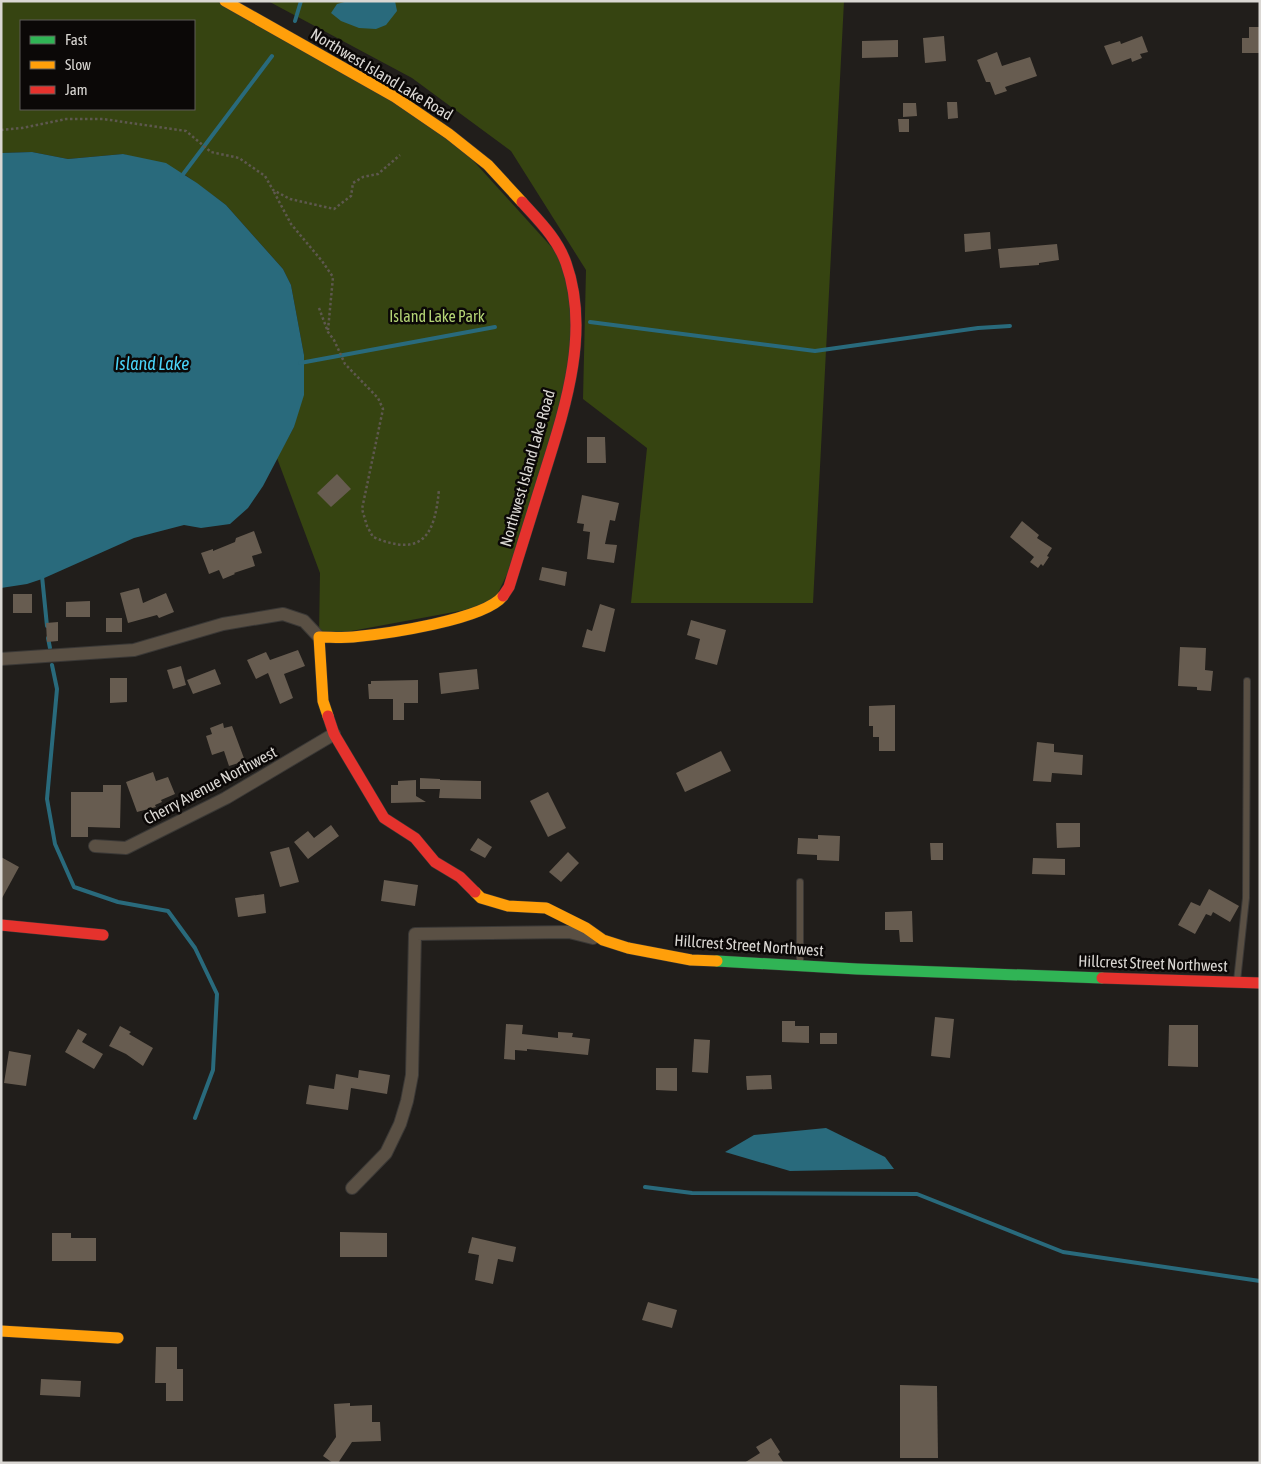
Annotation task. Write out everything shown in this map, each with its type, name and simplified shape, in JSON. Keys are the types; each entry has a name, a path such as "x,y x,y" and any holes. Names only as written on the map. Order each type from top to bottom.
{"street":[{"name":"Northwest Island Lake Road","path":"225,1 395,97 450,134 466,149 488,165 552,235 566,263 576,308 574,350 564,410 509,587 502,599 483,609 461,617 389,632 354,637 319,637"},
{"path":"1,659 134,650 223,624 283,614 304,621 319,637"},
{"name":"Hillcrest Street Northwest","path":"319,637 323,701 334,734 384,818 415,838 436,862 460,878 481,898 508,906 546,908 586,928 603,940 628,948 691,960 800,966 1260,983"},
{"name":"Cherry Avenue Northwest","path":"95,846 126,848 226,798 334,734"},
{"path":"1,925 103,935"},
{"path":"352,1188 386,1153 400,1124 407,1100 412,1075 415,934 569,932 603,940"},
{"path":"1,1331 118,1338"}],"lane":[{"path":"1236,982 1246,898 1246,681"},
{"path":"800,882 800,966"}],"path":[{"path":"1,130 22,128 66,118 103,119 186,131 211,152 240,158 265,176 291,224 333,277 328,332"},
{"path":"273,190 290,199 315,206 334,208 351,196 353,183 363,177 378,174 400,155"},
{"path":"319,308 328,332 334,340 345,364 378,398 383,408 362,509 367,526 373,537 393,545 412,544 426,537 433,525 439,489"}],"green space":[{"name":"Island Lake Park","path":"1,1 225,1 449,134 566,263 574,350 520,548 492,605 319,637 320,573 277,458 294,427 304,355 291,285 283,269 226,205 184,174 123,154 68,159 32,152 1,153"},
{"path":"268,1 844,1 813,603 631,603 647,448 583,399 586,270 511,151 412,78"}],"water":[{"path":"348,1 395,1 397,11 386,25 376,29 359,28 341,21 331,13 337,4"},
{"name":"Island Lake","path":"32,152 68,159 123,154 166,163 226,205 283,269 291,285 304,355 304,395 294,427 263,486 248,508 230,524 201,528 184,525 134,538 42,579 27,584 1,588 1,153"},
{"path":"826,1128 885,1157 894,1169 790,1171 725,1152 754,1135"}],"building":[{"path":"1249,27 1260,27 1260,53 1242,53 1242,38 1249,38"},
{"path":"944,36 946,61 925,63 923,38"},
{"path":"1142,36 1148,52 1140,54 1142,58 1132,62 1131,58 1112,65 1104,46 1120,41 1121,44"},
{"path":"898,40 898,57 862,58 862,41"},
{"path":"997,52 1002,66 1030,57 1037,76 1005,87 1007,91 995,95 990,82 986,82 977,60"},
{"path":"947,102 957,102 958,118 948,119"},
{"path":"903,103 916,103 917,116 903,117"},
{"path":"898,119 909,119 909,132 899,132"},
{"path":"990,232 991,249 965,252 964,234"},
{"path":"1057,244 1059,260 1039,263 1039,265 1000,268 998,249"},
{"path":"587,437 605,437 606,463 587,463"},
{"path":"337,474 351,489 331,507 317,493"},
{"path":"582,495 619,503 615,521 610,520 605,544 617,545 614,563 587,559 590,532 583,531 584,524 577,523"},
{"path":"1022,521 1039,535 1037,538 1052,548 1043,566 1041,564 1038,568 1030,562 1034,557 1010,537"},
{"path":"254,531 262,553 252,556 255,566 223,579 219,570 209,574 201,553 213,549 213,551 235,542 236,538"},
{"path":"542,567 567,572 565,586 539,580"},
{"path":"139,588 143,603 166,593 174,612 159,618 157,615 128,623 120,593"},
{"path":"13,594 32,594 32,613 13,613"},
{"path":"90,601 90,617 66,617 66,602"},
{"path":"600,604 615,609 605,652 582,647 587,629 592,631"},
{"path":"106,618 122,618 122,632 106,632"},
{"path":"691,620 726,630 717,665 695,659 700,639 687,635"},
{"path":"58,622 58,641 47,642 46,623"},
{"path":"1180,647 1206,648 1205,670 1213,671 1211,691 1197,690 1197,687 1178,686"},
{"path":"298,650 305,666 284,674 293,698 280,704 268,673 256,679 247,660 266,652 270,660"},
{"path":"181,666 186,685 173,689 167,670"},
{"path":"215,669 221,684 193,694 187,680"},
{"path":"477,669 479,689 441,694 439,673"},
{"path":"110,678 127,678 127,702 110,703"},
{"path":"418,680 418,703 404,703 404,720 393,720 393,699 369,699 368,684 371,684 371,681"},
{"path":"895,705 895,751 879,751 879,737 873,737 873,726 869,726 869,706"},
{"path":"223,723 224,728 232,726 245,761 229,766 224,751 212,755 206,736 212,734 210,728"},
{"path":"1037,742 1054,744 1054,752 1083,755 1082,775 1052,773 1051,782 1033,781"},
{"path":"721,751 731,771 685,792 676,773"},
{"path":"153,772 156,781 168,777 175,794 161,800 162,802 155,805 156,807 137,812 126,782"},
{"path":"420,778 481,781 481,799 439,798 440,789 420,789"},
{"path":"416,780 416,796 426,802 391,803 391,785 398,785 398,781"},
{"path":"103,785 121,785 120,828 88,827 88,837 71,837 71,792 103,792"},
{"path":"548,792 566,828 548,837 530,801"},
{"path":"1056,823 1080,823 1080,847 1057,848"},
{"path":"331,825 339,836 308,859 294,842 308,831 314,838"},
{"path":"818,835 840,836 839,861 817,860 817,855 797,854 798,838 818,839"},
{"path":"478,838 492,847 485,858 470,850"},
{"path":"930,843 943,843 943,860 931,860"},
{"path":"289,847 299,882 280,887 270,852"},
{"path":"568,852 579,863 561,882 549,872"},
{"path":"1,857 19,867 1,900"},
{"path":"1033,858 1065,859 1065,875 1032,874"},
{"path":"384,880 418,885 415,906 381,901"},
{"path":"1209,889 1239,906 1230,922 1213,912 1211,916 1206,914 1195,934 1178,925 1191,902 1200,906"},
{"path":"264,894 266,913 238,917 235,898"},
{"path":"912,911 913,942 900,942 899,930 885,930 885,912"},
{"path":"935,1017 954,1019 950,1058 931,1056"},
{"path":"782,1021 795,1021 795,1026 809,1026 809,1043 782,1042"},
{"path":"506,1024 523,1025 522,1034 558,1038 558,1032 573,1033 572,1037 590,1039 588,1055 527,1049 527,1051 515,1050 515,1060 504,1059"},
{"path":"1169,1025 1198,1025 1198,1067 1168,1066"},
{"path":"120,1026 131,1032 129,1034 153,1048 143,1066 126,1054 109,1046"},
{"path":"78,1029 87,1034 82,1042 103,1054 94,1069 65,1052"},
{"path":"820,1033 837,1033 837,1044 820,1044"},
{"path":"694,1039 710,1040 708,1073 692,1072"},
{"path":"9,1051 31,1055 26,1086 4,1083"},
{"path":"656,1068 677,1068 677,1091 656,1090"},
{"path":"359,1070 390,1075 387,1094 351,1088 348,1110 306,1104 309,1085 334,1089 336,1074 358,1078"},
{"path":"771,1075 772,1089 747,1090 746,1076"},
{"path":"340,1232 387,1233 387,1257 340,1257"},
{"path":"52,1233 71,1233 71,1238 96,1238 96,1261 52,1261"},
{"path":"472,1237 516,1247 513,1262 498,1259 493,1284 475,1280 479,1255 468,1253"},
{"path":"648,1302 677,1310 672,1328 642,1320"},
{"path":"156,1347 177,1347 177,1369 183,1369 183,1401 166,1401 166,1383 155,1383"},
{"path":"41,1379 81,1381 80,1397 40,1395"},
{"path":"900,1385 937,1386 938,1458 900,1458"},
{"path":"350,1403 350,1406 372,1405 372,1422 380,1422 381,1441 352,1442 338,1463 333,1463 323,1456 336,1437 334,1404"},
{"path":"771,1438 780,1452 778,1454 784,1463 744,1463 760,1453 756,1447"}],"waterway":[{"path":"295,21 301,1"},
{"path":"181,177 272,56"},
{"path":"590,322 815,351 978,328 1010,326"},
{"path":"300,363 495,327"},
{"path":"42,576 47,626"},
{"path":"48,638 50,648"},
{"path":"52,665 57,689 47,799 55,844 74,887 118,902 168,911 195,948 217,994 213,1070 195,1118"},
{"path":"645,1187 692,1193 917,1194 1063,1252 1260,1281"}],"traffic: fast":[{"path":"717,961 857,969 1102,978"}],"traffic: slow":[{"path":"225,1 395,97 449,134 488,165 522,202"},
{"path":"328,716 323,701 319,637 368,635 410,629 456,619 492,605 503,596"},
{"path":"475,892 481,898 508,906 546,908 586,928 603,940 628,948 691,960 717,961"},
{"path":"1,1331 118,1338"}],"traffic: jam":[{"path":"503,596 509,587 559,426 572,372 575,344 576,317 573,290 566,263 553,238 522,202"},
{"path":"328,716 334,734 384,818 415,838 435,862 460,877 475,892"},
{"path":"1,925 103,935"},
{"path":"1102,978 1260,983"}]}
